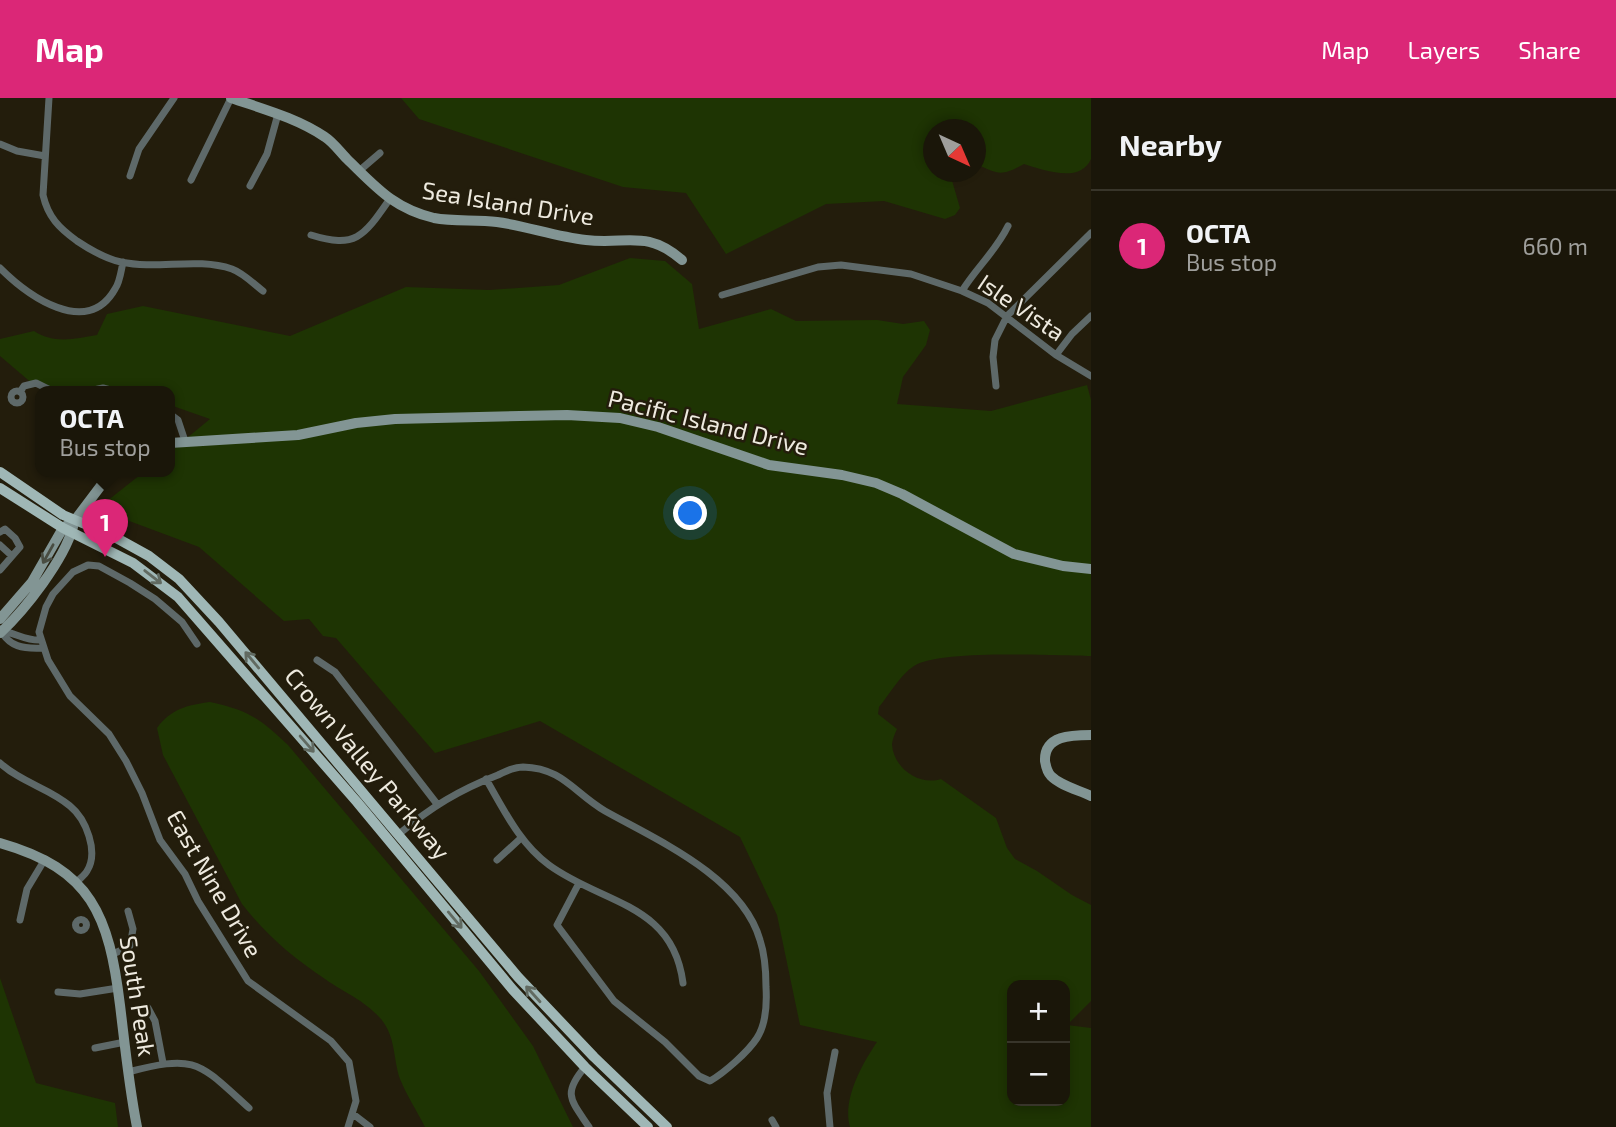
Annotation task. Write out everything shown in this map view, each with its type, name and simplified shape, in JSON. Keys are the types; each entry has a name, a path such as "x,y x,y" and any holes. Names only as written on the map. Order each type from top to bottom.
{"main road":[{"name":"Sea Island Drive","path":"231,98 278,114 326,137 389,200 413,212 437,219 477,219 512,224 588,240 651,241 682,260"},
{"name":"Pacific Island Drive","path":"175,442 285,436 395,419 567,415 620,418 658,427 769,465 842,475 876,483 1014,554 1063,566 1091,569"},
{"name":"Crown Valley Parkway","path":"0,472 39,500 134,547 178,579 228,632 518,977 667,1127"},
{"path":"0,619 33,582 106,477"},
{"name":"Crown Valley Parkway","path":"0,488 67,531 133,563 178,597 357,802 513,990 648,1127"},
{"path":"1,631 36,595 67,531"},
{"path":"1091,735 1055,740 1045,756 1045,765 1053,778 1091,796"},
{"path":"357,802 365,804 386,831 399,834 400,846 411,859 411,868"},
{"name":"South Peak","path":"0,843 45,859 76,883 95,905 113,954 137,1127"},
{"path":"560,1021 561,1032 585,1058 586,1067 594,1067 625,1095 633,1095"}],"street":[{"path":"49,98 43,195 46,209 58,227 81,243 122,262 163,265 203,263 235,270 263,291"},
{"path":"130,176 139,149 174,98"},
{"path":"191,180 231,98"},
{"path":"250,186 267,154 278,114"},
{"path":"0,144 18,152 45,156"},
{"path":"359,171 380,153"},
{"path":"311,235 335,242 347,241 371,226 389,200"},
{"path":"962,291 973,274 991,256 1008,226"},
{"path":"996,386 993,357 995,340 1007,316 1091,233"},
{"path":"0,268 14,282 59,310 71,313 92,309 106,300 117,288 122,262"},
{"name":"Isle Vista","path":"722,295 818,267 841,265 911,274 988,303 1056,355 1091,376"},
{"path":"1056,355 1072,334 1091,316"},
{"path":"20,392 24,386 36,383 42,386"},
{"path":"175,418 185,440"},
{"path":"0,532 5,529 19,542 20,547 0,570"},
{"path":"0,545 12,556"},
{"path":"1,631 6,641 42,644 41,619 53,594 73,572 88,565 99,566 155,599 182,622 197,643"},
{"name":"East Nine Drive","path":"42,644 70,696 109,734 126,761 160,840 185,874 198,901 248,981 331,1041 349,1062 356,1101 348,1127"},
{"path":"317,660 335,673 436,804"},
{"path":"0,763 26,783 55,795 72,808 84,826 92,854 88,870 76,883"},
{"path":"399,834 454,793 521,767 550,771 572,784 601,808 681,851 715,878 744,909 760,937 765,965 767,1006 757,1038 721,1075 710,1081 699,1076 665,1042 614,1001 557,925 579,883"},
{"path":"486,779 521,838 532,851 550,866 579,883 622,902 654,924 674,949 681,963 683,983"},
{"path":"497,860 521,838"},
{"path":"20,920 27,889 45,859"},
{"path":"113,954 130,946 133,938 128,911"},
{"path":"86,922 100,916"},
{"path":"58,992 79,994 118,988"},
{"path":"148,1008 155,1021 163,1063"},
{"path":"95,1048 125,1042"},
{"path":"830,1127 827,1093 835,1052"},
{"path":"128,1072 179,1061 195,1065 210,1072 249,1108"},
{"path":"586,1067 575,1080 570,1095 589,1127"},
{"path":"354,1114 370,1127"}],"green space":[{"path":"401,98 1091,98 1091,159 1086,167 1070,173 1051,172 1024,164 1010,171 995,172 986,168 986,119 923,119 923,182 952,182 960,208 955,215 945,219 884,201 826,204 726,254 686,193 623,187 419,119"},
{"path":"630,258 665,261 692,284 699,329 771,309 796,321 877,320 903,324 924,321 930,330 926,345 903,377 897,404 991,411 1087,385 1091,400 1091,656 972,655 928,661 914,666 904,675 879,707 878,714 897,729 892,745 894,754 909,774 925,780 941,779 996,818 1007,848 1015,859 1091,905 1091,1001 1070,1022 1070,980 1007,980 1007,1106 1070,1106 1070,1025 1091,1028 1091,1127 850,1127 848,1116 851,1094 865,1061 877,1042 800,1025 777,915 740,837 540,721 435,753 336,638 323,636 309,619 284,621 199,547 97,509 137,477 175,477 175,448 210,419 175,407 175,386 34,385 0,356 0,339 34,331 57,339 97,335 107,314 143,306 290,336 406,287 489,290 559,285"},
{"path":"210,702 253,717 288,745 479,971 533,1046 573,1127 425,1127 400,1079 386,1026 361,1002 291,954 251,915 242,904 163,755 157,728 162,722 180,709"},
{"path":"0,978 36,1083 115,1103 118,1127 0,1127"}],"place":[{"name":"OCTA","path":"105,557"}]}
